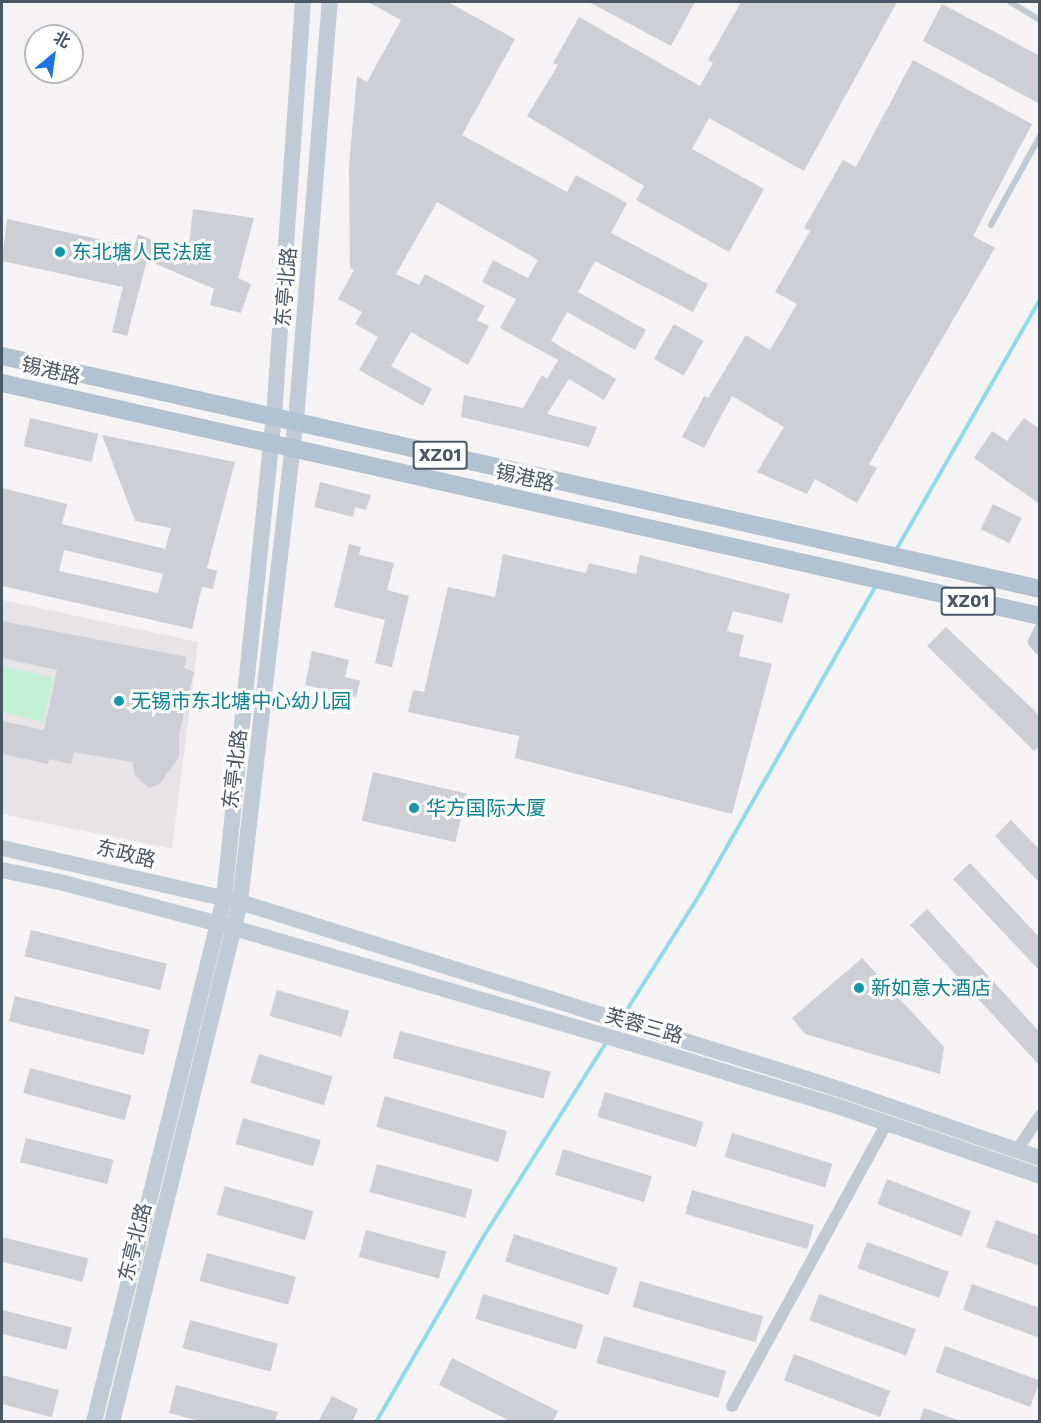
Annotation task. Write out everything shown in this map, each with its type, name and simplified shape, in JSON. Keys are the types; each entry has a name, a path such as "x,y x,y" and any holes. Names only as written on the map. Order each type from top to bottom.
{"main road":[{"name":"东亭北路","path":"232,901 272,442 303,2"},
{"name":"东亭北路","path":"112,1422 232,901 296,421 330,2"},
{"name":"锡港路","path":"2,356 1040,589"},
{"name":"锡港路","path":"2,382 1040,616"},
{"name":"东政路","path":"2,848 232,901"},
{"path":"2,870 64,883 226,927"},
{"name":"芙蓉三路","path":"232,901 579,1008 649,1040 1040,1176"},
{"name":"东亭北路","path":"94,1422 226,927"},
{"name":"芙蓉三路","path":"226,927 573,1028 649,1040 842,1090 1040,1158"}],"street":[{"path":"1040,629 1034,642 1040,649"},
{"path":"1017,1150 1040,1116"},
{"path":"732,1406 887,1123"}],"lane":[{"path":"1010,2 1040,20"},
{"path":"991,225 1040,136"}],"shaded area":[{"path":"2,600 198,642 172,849 2,814"}],"green space":[{"path":"2,666 53,678 43,722 2,712"}],"building":[{"path":"368,2 448,2 515,39 462,135 567,192 576,175 627,203 611,233 708,284 693,312 595,261 578,292 646,330 635,350 567,312 551,341 616,379 604,400 569,379 547,414 597,427 589,447 461,417 464,395 523,408 542,375 547,379 558,360 500,328 516,299 482,282 493,260 528,278 538,260 437,202 396,274 419,285 425,274 485,306 477,320 489,326 468,365 411,332 391,366 432,389 423,406 359,370 378,337 355,324 362,312 338,299 354,270 350,268 349,166 357,76 367,82 401,20"},
{"path":"589,2 695,2 671,46"},
{"path":"741,2 897,2 804,171 709,118 692,149 764,189 729,252 636,200 644,186 527,116 558,65 553,63 579,17 700,86 713,63 708,60"},
{"path":"942,4 1040,56 1040,104 923,41"},
{"path":"913,60 1032,124 973,236 995,248 869,464 877,468 857,503 815,479 807,494 757,472 784,427 732,396 704,448 682,437 704,396 708,398 746,335 770,350 797,304 775,292 810,231 804,228 843,160 856,167"},
{"path":"193,209 254,218 238,278 251,284 241,313 210,305 214,289 147,260 127,336 112,332 123,287 2,261 7,219 134,247 138,234 188,256"},
{"path":"674,324 703,341 683,376 654,359"},
{"path":"30,418 98,434 92,462 23,446"},
{"path":"1024,418 1040,429 1040,504 974,458 992,431 1007,441"},
{"path":"102,435 235,462 207,568 217,571 213,589 202,587 192,629 2,586 2,488 67,504 62,524 165,549 171,528 135,521","holes":["64,550 163,574 158,593 59,571"]},
{"path":"320,482 371,495 366,510 355,507 353,517 314,507"},
{"path":"993,504 1022,518 1009,543 981,529"},
{"path":"349,544 361,547 359,555 394,563 387,590 409,596 392,667 375,663 385,620 334,607"},
{"path":"503,554 586,573 589,563 636,574 640,555 790,594 782,623 733,611 727,631 744,635 739,656 772,664 732,814 515,758 519,736 408,712 413,690 424,692 448,587 495,597"},
{"name":"无锡市东北塘中心幼儿园","path":"2,621 187,657 184,668 194,672 179,735 179,757 160,784 148,788 134,774 133,762 74,752 71,764 49,759 48,764 2,754 2,721 44,730 57,670 2,658"},
{"path":"946,627 1040,716 1040,746 1034,751 927,646"},
{"path":"312,651 349,660 345,677 360,681 356,697 305,685"},
{"name":"华方国际大厦","path":"373,772 467,794 455,842 362,821"},
{"path":"1011,820 1040,850 1040,883 995,836"},
{"path":"970,863 1040,938 1040,971 953,879"},
{"path":"927,909 1040,1033 1040,1066 910,925"},
{"path":"31,930 167,964 160,990 24,956"},
{"name":"新如意大酒店","path":"862,958 944,1047 940,1074 805,1034 792,1018"},
{"path":"277,990 349,1011 342,1037 270,1016"},
{"path":"15,996 150,1030 144,1055 9,1021"},
{"path":"400,1031 551,1071 543,1098 393,1058"},
{"path":"259,1054 333,1077 324,1105 250,1083"},
{"path":"30,1068 131,1095 125,1120 23,1093"},
{"path":"605,1092 703,1122 696,1147 597,1117"},
{"path":"385,1096 507,1131 498,1162 376,1127"},
{"path":"243,1118 321,1140 313,1166 236,1144"},
{"path":"732,1133 832,1164 825,1188 725,1157"},
{"path":"26,1138 113,1160 107,1184 20,1162"},
{"path":"563,1149 652,1176 644,1202 555,1175"},
{"path":"377,1164 473,1190 465,1218 369,1192"},
{"path":"887,1179 971,1211 961,1236 877,1204"},
{"path":"225,1186 313,1211 305,1240 217,1215"},
{"path":"692,1190 814,1225 807,1249 685,1214"},
{"path":"996,1220 1040,1236 1040,1266 986,1247"},
{"path":"366,1230 446,1251 439,1279 359,1257"},
{"path":"514,1234 618,1268 609,1295 505,1262"},
{"path":"2,1237 88,1259 83,1282 2,1262"},
{"path":"867,1242 949,1272 939,1298 857,1268"},
{"path":"207,1253 296,1277 288,1305 199,1281"},
{"path":"640,1281 763,1316 756,1342 633,1307"},
{"path":"972,1284 1040,1308 1040,1338 963,1310"},
{"path":"483,1294 583,1325 576,1350 475,1319"},
{"path":"819,1294 916,1329 906,1356 809,1320"},
{"path":"2,1310 72,1327 66,1350 2,1334"},
{"path":"190,1320 278,1344 270,1372 182,1348"},
{"path":"604,1336 726,1371 718,1398 596,1363"},
{"path":"945,1346 1040,1381 1030,1407 935,1372"},
{"path":"794,1354 890,1391 880,1417 784,1380"},
{"path":"452,1358 558,1411 553,1422 512,1422 439,1385"},
{"path":"2,1375 59,1390 52,1417 2,1404"},
{"path":"176,1385 278,1412 275,1422 203,1422 169,1413"},
{"path":"332,1396 358,1409 352,1422 318,1422"},
{"path":"924,1408 958,1420 958,1422 919,1422"}],"waterway":[{"path":"896,550 1040,300"},
{"path":"623,1016 700,894 876,586"},
{"path":"376,1422 482,1239 608,1040"}],"place":[{"name":"东北塘人民法庭","path":"60,252"},
{"name":"无锡市东北塘中心幼儿园","path":"119,701"},
{"name":"华方国际大厦","path":"414,808"},
{"name":"新如意大酒店","path":"859,988"}]}
